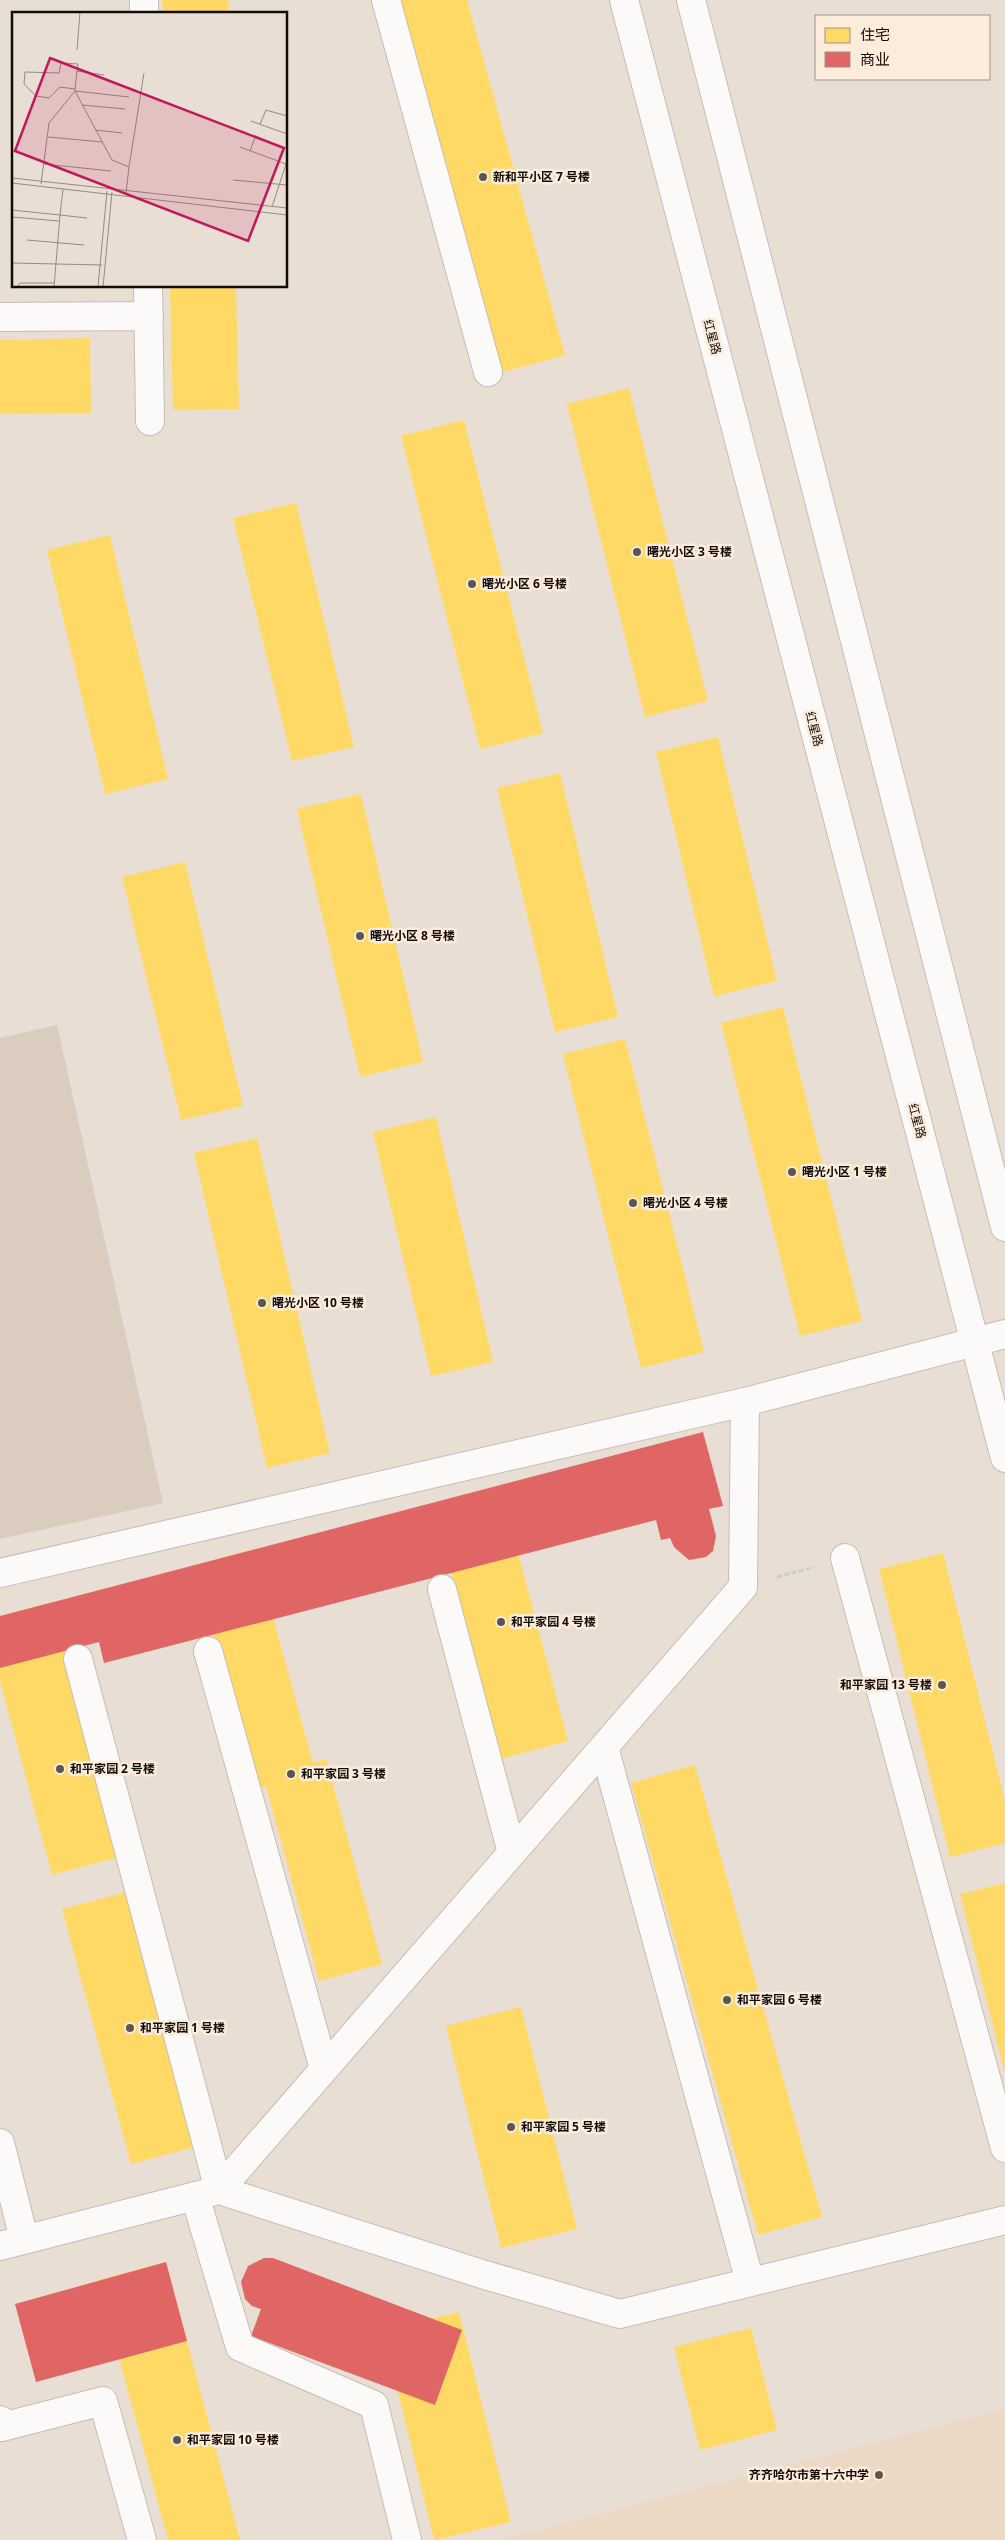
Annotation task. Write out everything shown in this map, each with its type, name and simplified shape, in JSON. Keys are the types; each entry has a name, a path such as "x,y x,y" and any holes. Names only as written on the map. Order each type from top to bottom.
{"street":[{"path":"386,0 488,372"},
{"name":"红星路","path":"624,0 1005,1458"},
{"path":"691,0 1005,1227"},
{"path":"148,288 150,421"},
{"path":"0,317 149,316"},
{"path":"0,1573 746,1402 1005,1334"},
{"path":"207,2193 324,2069 743,1587 746,1402"},
{"path":"845,1558 1005,2148"},
{"path":"442,1589 512,1852"},
{"path":"208,1651 324,2069"},
{"path":"78,1659 207,2193 240,2346 374,2405 407,2540"},
{"path":"604,1747 750,2282"},
{"path":"0,2143 12,2242 207,2193 620,2314 1005,2220"},
{"path":"0,2420 2,2427 103,2401 142,2540"}],"path":[{"path":"743,1587 845,1558"}],"shaded area":[{"path":"57,1025 163,1503 0,1539 0,1038"},
{"name":"齐齐哈尔市第十六中学","path":"1005,2409 1005,2540 500,2540"}],"building: 住宅":[{"path":"162,0 228,0 229,12 163,12"},
{"name":"新和平小区 7 号楼","path":"400,0 467,0 565,355 503,372"},
{"path":"170,288 236,288 239,409 173,410"},
{"path":"90,338 91,413 0,414 0,340"},
{"name":"曙光小区 3 号楼","path":"629,388 708,701 645,717 567,404"},
{"name":"曙光小区 6 号楼","path":"464,420 543,733 480,749 401,436"},
{"path":"296,503 354,747 292,761 233,518"},
{"path":"110,535 168,779 105,794 47,550"},
{"path":"718,737 777,981 714,996 656,752"},
{"path":"560,773 618,1017 555,1032 497,788"},
{"name":"曙光小区 8 号楼","path":"361,794 423,1062 360,1077 297,809"},
{"path":"185,862 243,1106 181,1120 122,877"},
{"name":"曙光小区 1 号楼","path":"783,1007 862,1321 800,1336 721,1023"},
{"name":"曙光小区 4 号楼","path":"625,1039 704,1352 641,1368 563,1054"},
{"path":"436,1117 493,1362 431,1376 373,1132"},
{"name":"曙光小区 10 号楼","path":"257,1138 330,1453 267,1468 194,1153"},
{"name":"和平家园 4 号楼","path":"500,1485 568,1741 501,1759 433,1503"},
{"name":"和平家园 3 号楼","path":"254,1549 313,1763 326,1759 382,1964 319,1981 266,1786 255,1789 195,1565"},
{"name":"和平家园 13 号楼","path":"943,1553 1005,1801 1005,1843 950,1857 879,1569"},
{"name":"和平家园 2 号楼","path":"51,1602 119,1857 52,1875 0,1681 0,1616"},
{"name":"和平家园 6 号楼","path":"695,1765 822,2217 758,2235 631,1783"},
{"path":"1005,1883 1005,2070 1004,2070 960,1894"},
{"name":"和平家园 1 号楼","path":"130,1891 198,2146 131,2164 62,1909"},
{"name":"和平家园 5 号楼","path":"521,2007 577,2229 501,2248 446,2026"},
{"name":"和平家园 10 号楼","path":"166,2262 240,2540 168,2540 98,2280"},
{"path":"459,2312 511,2522 434,2540 383,2330"},
{"path":"751,2328 777,2430 700,2450 674,2347"}],"building: 商业":[{"path":"703,1432 723,1506 709,1509 716,1536 713,1551 706,1557 689,1560 674,1547 670,1538 661,1540 656,1520 104,1663 99,1642 0,1668 0,1616"},
{"path":"264,2258 273,2258 462,2330 435,2405 251,2336 261,2309 252,2306 245,2299 241,2282 248,2266"},
{"path":"166,2262 187,2341 36,2382 15,2304"}],"place":[{"name":"新和平小区 7 号楼","path":"483,177"},
{"name":"曙光小区 3 号楼","path":"637,552"},
{"name":"曙光小区 6 号楼","path":"472,584"},
{"name":"曙光小区 8 号楼","path":"360,936"},
{"name":"曙光小区 1 号楼","path":"792,1172"},
{"name":"曙光小区 4 号楼","path":"633,1203"},
{"name":"曙光小区 10 号楼","path":"262,1303"},
{"name":"和平家园 4 号楼","path":"501,1622"},
{"name":"和平家园 13 号楼","path":"942,1685"},
{"name":"和平家园 2 号楼","path":"60,1769"},
{"name":"和平家园 3 号楼","path":"291,1774"},
{"name":"和平家园 6 号楼","path":"727,2000"},
{"name":"和平家园 1 号楼","path":"130,2028"},
{"name":"和平家园 5 号楼","path":"511,2127"},
{"name":"和平家园 10 号楼","path":"177,2440"},
{"name":"齐齐哈尔市第十六中学","path":"879,2475"}]}
